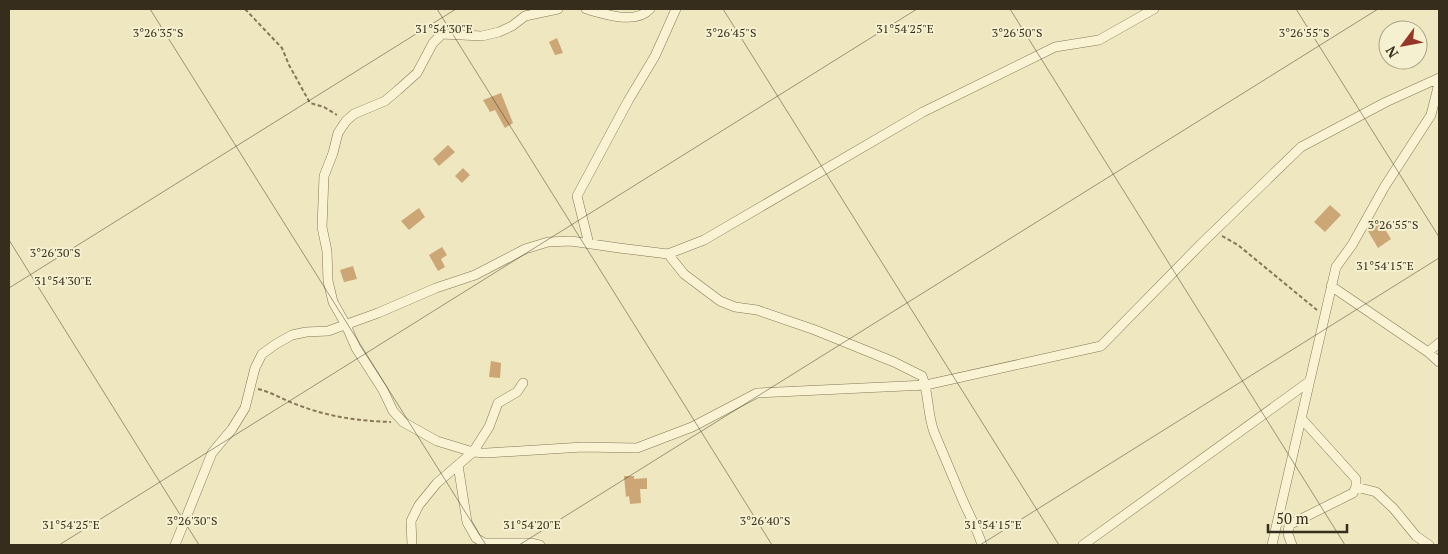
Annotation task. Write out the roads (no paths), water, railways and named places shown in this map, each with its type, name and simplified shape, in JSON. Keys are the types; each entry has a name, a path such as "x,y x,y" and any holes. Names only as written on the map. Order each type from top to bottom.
{"street":[{"path":"558,9 525,16 512,26 482,36 442,34 433,43 417,72 398,90 385,101 354,114 346,121 338,133 324,176 322,227 327,251 328,280 333,302 356,348 383,390 393,411 403,422 437,441 474,452 486,453 583,447 637,448 692,427 757,393 926,385 1101,346 1213,232 1301,147 1386,102 1439,78"},
{"path":"586,9 602,14 624,17 637,17 650,9"},
{"path":"589,244 577,196 628,101 655,56 676,9"},
{"path":"175,545 212,453 232,429 245,408 255,368 262,354 292,335 328,331 346,325 436,288 475,275 525,250 548,242 571,241 668,254 704,240 924,112 1055,47 1099,40 1154,9"},
{"path":"1272,545 1336,267 1352,245 1385,186 1431,115 1439,84"},
{"path":"668,254 684,274 720,301 735,307 756,310 807,327 886,359 922,376 926,385 927,405 934,430 961,497 976,526 982,545"},
{"path":"1331,286 1428,352 1439,362"},
{"path":"1428,352 1439,344"},
{"path":"1083,545 1310,381"},
{"path":"412,545 411,521 418,505 437,483 474,452 489,427 498,404 517,392 523,383"},
{"path":"1292,545 1288,534 1289,525 1352,493 1356,487 1356,479 1301,418"},
{"path":"458,465 467,522 476,538 484,543 532,543 540,545"},
{"path":"1356,487 1376,492 1394,509 1416,536 1430,545"}]}
